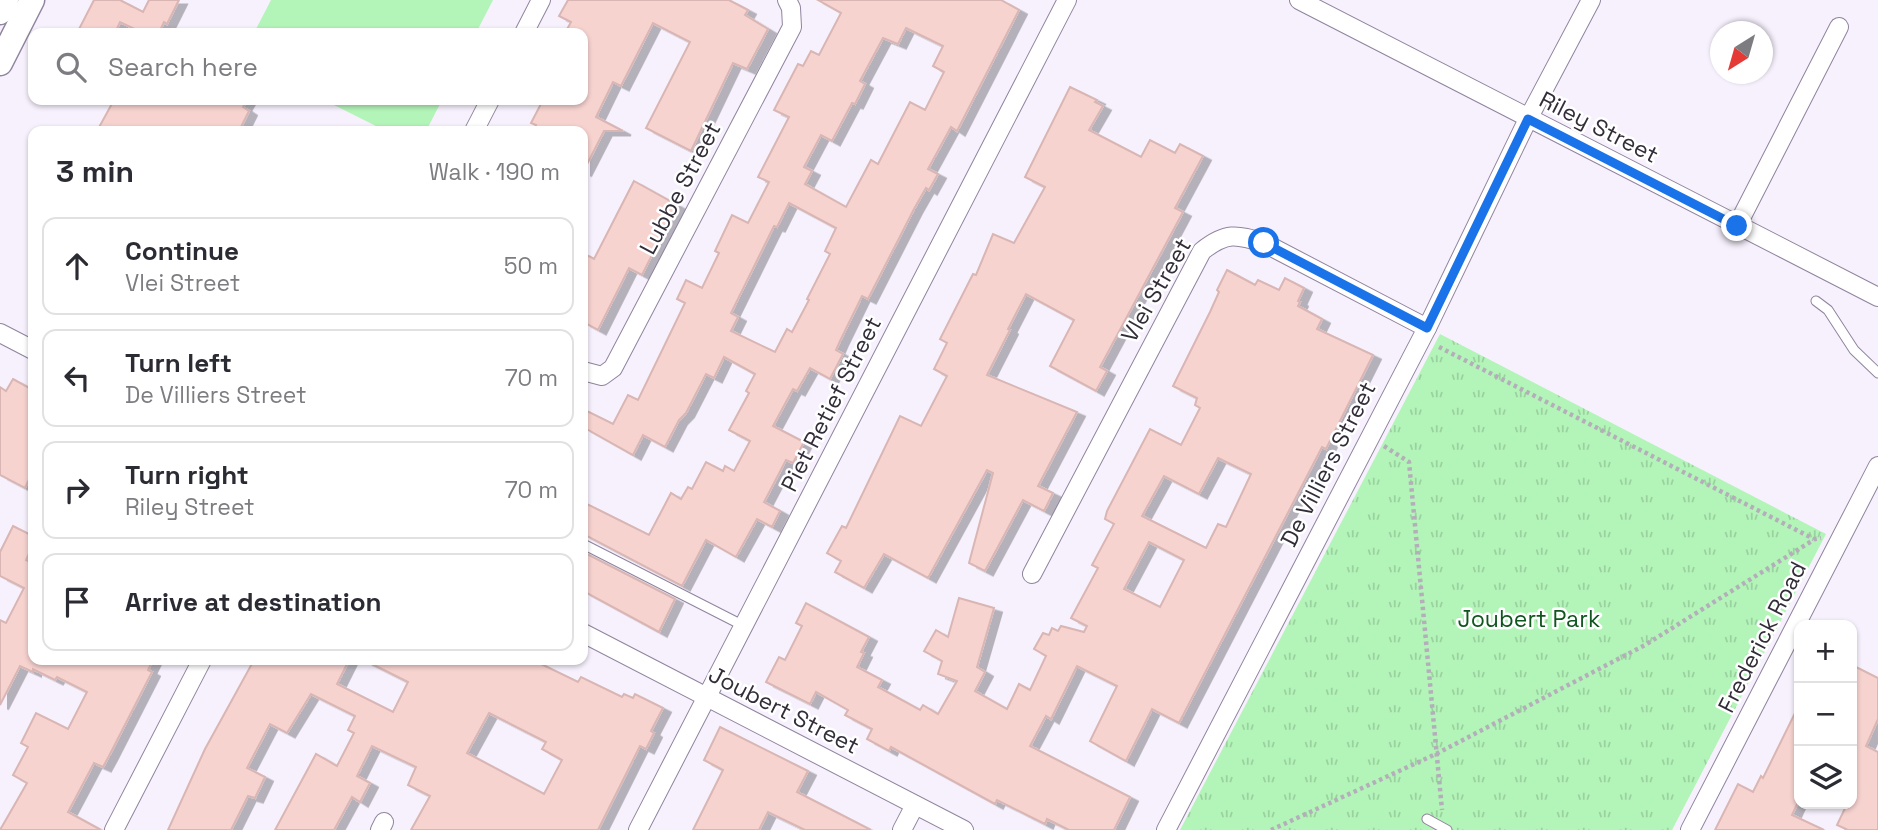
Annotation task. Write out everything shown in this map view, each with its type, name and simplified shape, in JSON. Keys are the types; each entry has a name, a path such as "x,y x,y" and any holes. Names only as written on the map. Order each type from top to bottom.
{"main road":[{"path":"0,12 6,0"},
{"path":"0,63 32,0"}],"street":[{"path":"527,28 541,0"},
{"name":"Lubbe Street","path":"588,372 603,376 613,368 792,27 791,8 787,0"},
{"name":"Piet Retief Street","path":"638,830 1067,0"},
{"name":"Riley Street","path":"1298,0 1878,297"},
{"name":"De Villiers Street","path":"1166,830 1427,328 1528,119 1591,0"},
{"path":"1737,226 1839,27"},
{"path":"477,126 487,105"},
{"name":"Vlei Street","path":"1032,573 1202,251 1217,239 1238,235 1264,243 1427,328"},
{"path":"0,333 28,347"},
{"name":"Frederick Road","path":"1690,830 1878,466"},
{"name":"Joubert Street","path":"588,637 964,830"},
{"path":"114,830 199,665"},
{"path":"902,830 915,805"}],"lane":[{"path":"1816,301 1828,310 1854,350 1878,373"},
{"path":"588,547 744,626"},
{"path":"1427,819 1446,829"}],"path":[{"path":"1427,328 1440,348 1815,539"},
{"path":"1370,437 1409,462 1436,754 1446,829"},
{"path":"1271,830 1436,754 1645,645 1815,539 1842,535"}],"green space":[{"path":"271,0 493,0 479,28 257,28"},
{"path":"334,105 439,105 429,126 376,126"},
{"name":"Joubert Park","path":"1440,334 1826,534 1672,830 1180,830"}],"building":[{"path":"94,0 120,0 143,12 149,0 179,0 167,24 164,22 161,28 133,28 120,22 117,28 80,28"},
{"path":"568,0 729,0 748,10 745,15 768,29 747,69 733,63 691,151 646,128 690,42 653,23 621,86 613,82 596,117 623,131 604,131 588,162 588,126 536,126 531,123 540,105 588,105 588,28 568,28 571,22 559,16"},
{"path":"818,0 1001,0 1019,10 957,131 951,127 928,169 938,174 914,209 868,299 862,296 836,350 843,354 830,379 810,368 797,391 793,389 773,426 804,442 793,463 786,460 764,502 780,511 772,527 757,519 736,557 706,540 682,586 588,537 588,504 649,535 671,493 681,499 688,487 692,489 706,462 723,471 725,466 734,471 750,441 729,430 749,393 746,391 755,374 724,357 714,378 706,374 665,447 643,435 633,455 588,430 588,412 613,424 628,395 638,400 685,303 677,299 686,280 702,288 719,253 715,251 732,215 748,223 769,182 758,177 789,117 774,110 798,64 803,66 811,51 819,55 841,13","holes":["906,28 943,46 933,66 944,72 925,110 910,102 878,164 871,160 846,207 805,184 812,171 804,167 821,135 832,141 865,84 860,81 883,38 898,44","789,203 836,228 825,251 830,254 807,299 809,300 792,332 787,329 775,352 731,331 738,317 731,313 774,226 777,227"]},
{"path":"1070,87 1097,100 1095,102 1103,106 1089,130 1141,157 1150,140 1175,153 1180,144 1203,156 1175,208 1183,212 1100,367 1107,371 1096,391 1050,366 1074,320 1026,294 1008,329 1010,330 987,375 1077,412 1038,486 1053,493 1044,511 1023,500 985,571 969,563 993,473 987,470 928,578 884,554 864,588 835,572 841,561 827,553 842,526 846,528 900,416 921,426 947,376 934,369 947,343 940,339 973,274 976,275 993,234 1014,243 1045,187 1025,177"},
{"path":"111,105 244,105 243,107 249,111 242,126 100,126"},
{"path":"634,181 677,205 642,275 629,268 598,330 588,325 588,256 594,259"},
{"path":"1227,270 1255,285 1258,280 1279,290 1285,278 1304,288 1298,306 1322,319 1317,329 1373,355 1326,449 1322,447 1179,723 1152,709 1126,761 1090,741 1117,686 1077,666 1051,719 1046,716 1030,746 1130,797 1114,830 1069,830 1047,819 1045,824 997,800 995,804 891,747 889,751 867,739 872,729 845,715 848,710 816,692 810,704 766,682 779,657 785,660 802,626 796,623 806,603 869,637 857,667 882,680 878,687 920,710 923,705 938,714 957,681 938,674 942,661 924,651 936,630 948,637 959,598 994,608 977,667 985,672 975,691 1007,709 1019,684 1030,690 1046,656 1034,649 1043,633 1049,635 1052,628 1058,631 1061,626 1084,632 1087,626 1071,618 1098,568 1092,565 1114,524 1105,519 1107,511 1150,429 1181,445 1200,408 1195,405 1197,398 1173,386 1210,312 1219,292 1217,290","holes":["1218,458 1251,474 1226,527 1218,524 1206,548 1142,516 1164,476 1199,494","1149,542 1184,560 1160,607 1124,589"]},
{"path":"13,379 28,387 28,482 25,488 0,475 0,387 6,391"},
{"path":"13,526 28,534 28,665 150,665 148,670 152,672 103,767 94,763 68,812 101,830 0,830 27,783 13,775 28,747 21,743 36,713 68,729 87,692 57,677 55,680 20,666 0,705 0,620 6,623 24,588 0,576 0,552"},
{"path":"588,555 675,599 659,632 588,594"},
{"path":"251,665 346,665 337,684 393,712 408,682 374,665 543,665 578,682 581,677 622,697 624,694 633,698 635,694 663,708 651,731 654,733 646,749 640,746 598,830 411,830 430,796 408,785 416,767 372,746 357,776 370,783 360,802 352,797 334,830 275,830 316,754 337,766 354,733 348,730 355,716 311,694 287,733 270,724 247,768 265,777 255,798 248,796 231,830 168,830 205,749","holes":["489,713 546,742 542,749 562,760 544,794 467,753"]},
{"path":"1857,668 1878,678 1878,719 1866,746 1878,752 1878,830 1848,830 1837,825 1845,809 1857,809"},
{"path":"1794,715 1795,809 1792,815 1824,830 1715,830 1738,784 1753,792 1761,776 1763,778"},
{"path":"720,727 808,771 797,792 871,830 805,830 768,812 759,830 693,830 723,770 704,760"}],"route":[{"path":"1264,243 1427,328 1528,119 1737,226"}]}
